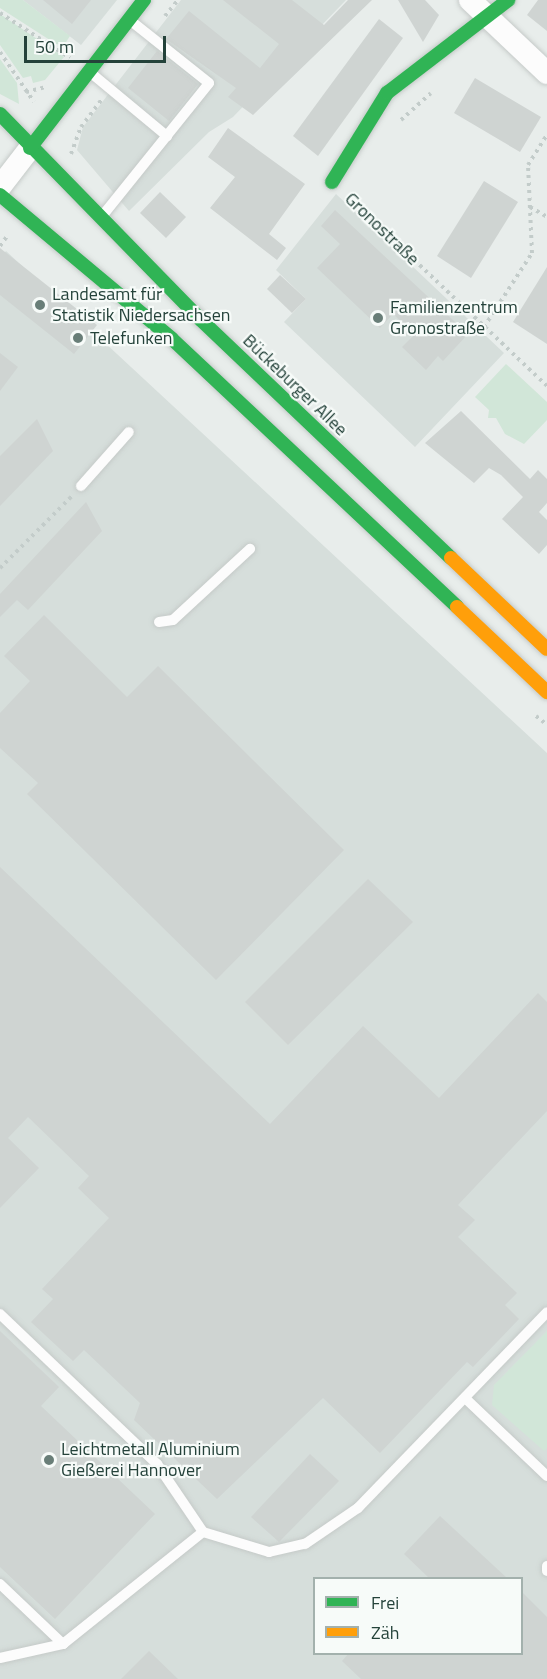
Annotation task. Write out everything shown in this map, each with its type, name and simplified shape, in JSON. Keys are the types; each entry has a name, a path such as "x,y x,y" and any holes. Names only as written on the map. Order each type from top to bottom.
{"main road":[{"name":"Gronostraße","path":"332,182 350,145 387,93 508,0"},
{"path":"30,148 89,72 133,8"},
{"name":"Bückeburger Allee","path":"0,114 99,220 547,649"},
{"path":"0,195 172,339 547,692"}],"street":[{"path":"470,0 547,73"},
{"path":"0,187 30,148"}],"lane":[{"path":"99,220 209,83 150,36 133,8"},
{"path":"89,72 167,136"},
{"path":"81,486 129,432"},
{"path":"159,622 173,620 250,549"},
{"path":"0,1314 157,1464 203,1532 269,1552 304,1544 358,1508 547,1312"},
{"path":"465,1398 547,1476"},
{"path":"0,1658 63,1644 203,1532"},
{"path":"547,1566 547,1571"},
{"path":"0,1584 63,1644"}],"path":[{"path":"150,36 178,0"},
{"path":"0,13 71,59"},
{"path":"0,52 26,92"},
{"path":"55,175 110,88"},
{"path":"484,327 532,253 528,165 547,135"},
{"name":"Gronostraße","path":"332,182 547,385"},
{"path":"530,207 547,217"},
{"path":"0,230 12,230 0,246"},
{"path":"0,568 70,498"}],"shaded area":[{"path":"23,0 117,0 81,45"},
{"path":"181,0 346,0 233,117 209,132 129,211 77,150 83,127"},
{"name":"Familienzentrum Gronostraße","path":"336,194 504,353 415,447 284,322 306,299 276,270"},
{"path":"6,251 547,753 547,1679 0,1679 0,259"}],"green space":[{"path":"0,0 23,0 70,36 64,45 56,44 0,8"},
{"path":"0,14 64,57 45,80 33,83 31,76 23,78 0,45"},
{"path":"0,59 17,83 19,104 0,94"},
{"path":"506,364 547,402 547,420 524,444 505,434 496,418 488,418 489,410 475,397"},
{"path":"547,1331 547,1448 544,1451 492,1405 494,1385"}],"building":[{"path":"43,0 91,0 72,24"},
{"path":"223,0 292,0 324,25 348,0 372,0 253,115 228,97 236,88 166,39 189,11 260,68 279,44"},
{"path":"398,0 425,0 439,15 423,42"},
{"path":"538,0 547,0 547,31 527,15"},
{"path":"379,19 403,38 318,156 293,136"},
{"path":"157,51 198,84 169,121 128,88"},
{"path":"475,78 541,117 520,152 454,113"},
{"path":"228,128 305,184 269,234 286,248 277,260 210,208 235,177 208,157"},
{"path":"484,181 518,202 471,278 437,256"},
{"path":"160,192 186,217 166,238 140,213"},
{"path":"335,210 468,334 443,361 438,356 426,370 402,347 415,334 393,314 380,328 317,268 340,244 321,226"},
{"name":"Landesamt für Statistik Niedersachsen","path":"0,248 97,325 74,354 0,295"},
{"path":"547,267 547,344 513,322"},
{"path":"280,275 306,299 292,313 267,289"},
{"name":"Landesamt für Statistik Niedersachsen","path":"0,353 18,367 0,391"},
{"path":"461,411 530,479 538,470 547,479 547,503 539,512 547,520 547,545 539,554 502,519 523,497 501,475 489,468 474,483 425,443"},
{"path":"37,419 53,451 0,506 0,456"},
{"path":"86,502 102,531 28,610 17,600 0,617 0,594"},
{"path":"44,615 127,697 158,666 344,850 216,980 27,794 38,783 0,748 0,713 30,681 4,656"},
{"path":"0,867 270,1124 363,1026 439,1098 538,993 547,1002 547,1111 458,1205 475,1220 458,1237 517,1293 505,1305 519,1319 473,1367 467,1362 380,1453 323,1398 217,1499 134,1420 140,1403 84,1350 73,1361 31,1322 53,1299 42,1289 109,1218 78,1188 89,1176 28,1117 8,1138 39,1168 0,1208"},
{"path":"368,879 413,922 288,1045 245,1002"},
{"name":"Leichtmetall Aluminium Gießerei Hannover","path":"0,1331 59,1387 41,1406 155,1514 55,1619 0,1567"},
{"path":"310,1454 339,1481 279,1542 251,1517"},
{"path":"440,1516 506,1577 428,1577 404,1554"},
{"path":"523,1593 547,1617 547,1679 361,1679 342,1661 347,1655 523,1655"},
{"path":"149,1651 178,1679 121,1679"}],"traffic: fast":[{"path":"30,148 144,0"},
{"path":"332,182 387,93 508,0"},
{"path":"0,114 201,320 451,558"},
{"path":"0,195 172,339 457,607"}],"traffic: slow":[{"path":"451,558 547,649"},
{"path":"457,607 547,692"}],"place":[{"name":"Landesamt für Statistik Niedersachsen","path":"40,305"},
{"name":"Familienzentrum Gronostraße","path":"378,318"},
{"name":"Telefunken","path":"78,338"},
{"name":"Leichtmetall Aluminium Gießerei Hannover","path":"49,1460"}]}
